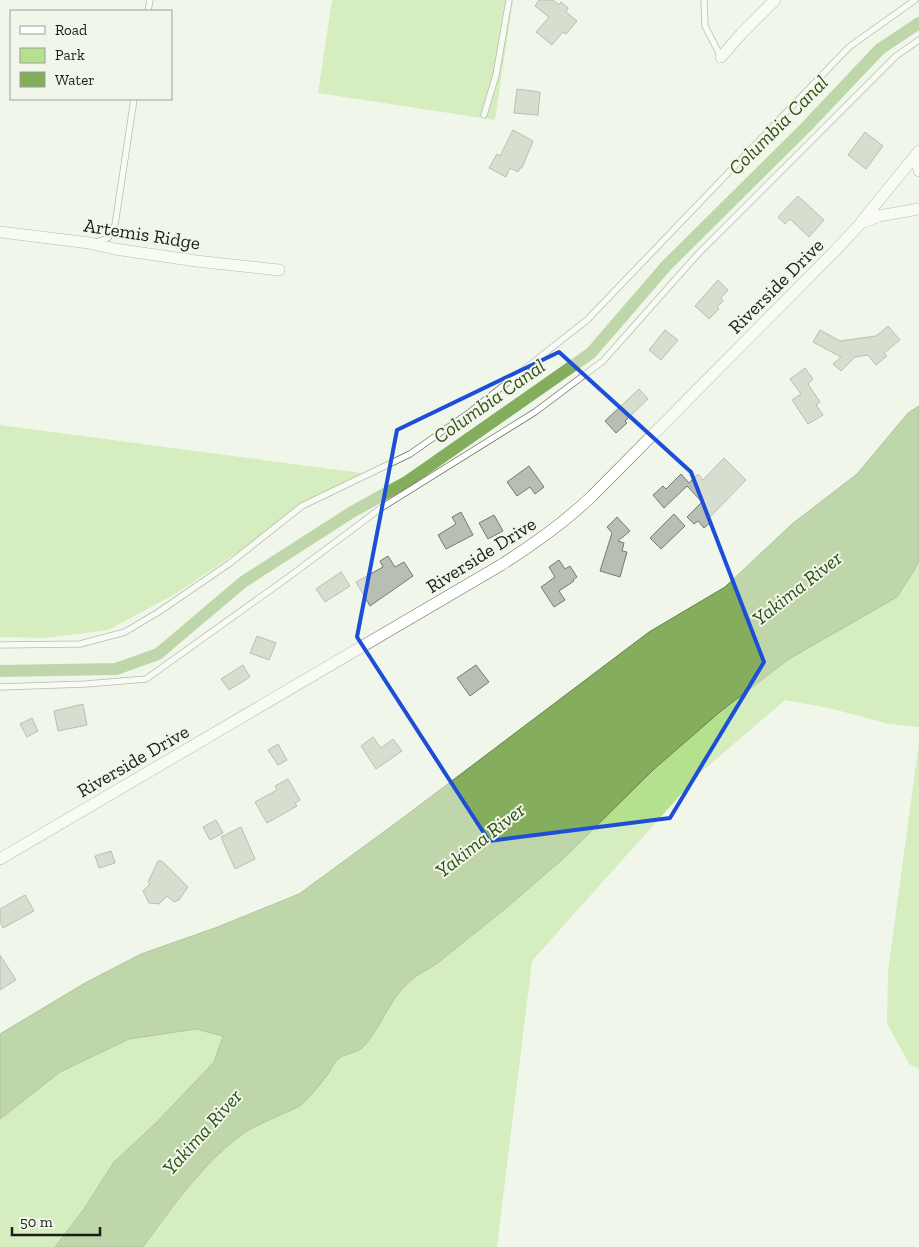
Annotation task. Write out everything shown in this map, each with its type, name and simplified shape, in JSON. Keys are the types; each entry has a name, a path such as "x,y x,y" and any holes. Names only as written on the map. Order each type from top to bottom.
{"street":[{"path":"721,57 742,33 776,0"},
{"path":"918,153 919,171"},
{"path":"861,223 918,153"},
{"name":"Riverside Drive","path":"0,859 493,570 543,537 568,519 592,496 861,223 879,216 919,208"},
{"name":"Artemis Ridge","path":"0,232 89,243 196,261 279,270"}],"lane":[{"path":"484,115 496,75 509,0"},
{"path":"704,0 705,26 721,57"},
{"path":"0,645 80,644 125,632 160,611 230,563 302,506 410,454 462,418 588,320 849,47 915,0"},
{"path":"0,687 86,684 146,679 282,582 381,508 535,412 603,361 697,255 896,56 919,40"},
{"path":"89,243 108,238 115,225 134,100"}],"highlighted area":[{"path":"559,352 691,472 764,662 670,818 489,841 357,637 397,430"}],"green space":[{"path":"332,0 513,0 495,120 318,93"},
{"path":"0,425 369,474 323,496 175,594 108,630 45,638 0,637"},
{"path":"919,560 919,727 889,724 829,708 785,700 700,773 532,961 497,1247 143,1247 197,1176 220,1153 241,1135 299,1106 329,1072 334,1062 343,1055 351,1054 365,1045 389,1006 408,983 426,969 437,965 444,957 506,908 653,770 721,711 789,659 897,597"},
{"path":"919,742 919,1069 909,1064 887,1023 888,971"},
{"path":"196,1029 223,1036 214,1062 156,1123 114,1162 84,1209 55,1247 0,1247 0,1119 60,1072 129,1039"}],"water":[{"name":"Yakima River","path":"919,406 919,560 897,597 789,659 721,711 653,770 564,858 441,961 408,983 401,990 365,1045 339,1058 322,1082 301,1105 249,1130 226,1148 187,1188 143,1247 55,1247 84,1209 114,1162 156,1123 214,1062 223,1036 196,1029 129,1039 60,1072 0,1119 0,1034 85,983 141,954 215,928 299,894 649,632 725,587 792,524 857,474 908,413"}],"building":[{"path":"539,0 553,0 559,5 561,2 568,8 566,12 577,21 566,34 563,32 552,45 536,32 549,17 535,6"},
{"path":"517,89 540,92 538,115 514,113"},
{"path":"513,130 533,141 522,168 518,172 510,168 506,177 489,168 497,154 500,156"},
{"path":"865,132 883,146 866,169 848,155"},
{"path":"798,196 824,220 809,237 790,219 785,224 778,217"},
{"path":"718,280 728,290 721,298 723,301 717,307 719,309 709,319 695,306"},
{"path":"888,326 900,340 884,353 887,356 876,365 868,355 855,357 841,371 833,364 841,357 813,342 820,330 840,341 876,336"},
{"path":"665,330 678,340 661,360 649,350"},
{"path":"805,368 813,379 808,384 820,402 816,405 823,415 808,424 792,400 801,394 790,379"},
{"path":"639,389 648,399 625,421 627,423 616,433 605,421"},
{"path":"724,458 746,480 708,519 711,522 704,528 698,521 694,524 687,517 702,502 687,486 664,508 653,495 663,486 666,489 681,474 689,483 698,474 703,480"},
{"path":"529,466 544,487 535,494 530,487 517,496 507,482"},
{"path":"461,512 473,535 446,549 438,535 456,524 452,517"},
{"path":"674,514 685,526 661,549 650,538"},
{"path":"494,515 503,531 488,539 479,523"},
{"path":"617,517 630,531 618,541 624,543 622,551 627,552 620,577 600,571 612,533 607,527"},
{"path":"388,556 395,567 404,562 413,576 370,606 356,582 383,567 380,561"},
{"path":"559,560 565,569 570,566 577,577 559,591 565,600 554,607 541,587 555,577 549,567"},
{"path":"341,572 350,586 325,602 316,589"},
{"path":"257,636 276,643 269,660 250,653"},
{"path":"243,665 250,677 229,690 221,679"},
{"path":"476,665 489,682 470,696 457,678"},
{"path":"83,704 87,725 58,731 54,711"},
{"path":"32,718 38,731 27,737 20,724"},
{"path":"373,737 381,748 393,739 402,751 376,769 361,746"},
{"path":"278,744 287,760 278,765 268,750"},
{"path":"288,779 300,800 295,803 297,806 267,823 255,802 277,790 275,786"},
{"path":"216,820 223,833 210,840 203,827"},
{"path":"241,827 255,859 235,869 221,837"},
{"path":"111,851 115,863 99,868 95,856"},
{"path":"158,861 162,861 188,887 179,900 174,902 167,896 159,904 149,903 143,891 150,884 148,882"},
{"path":"25,895 34,911 3,928 0,921 0,909"},
{"path":"0,955 16,980 0,990"}],"waterway":[{"name":"Columbia Canal","path":"0,671 116,669 158,654 243,582 352,512 408,481 591,353 666,266 807,126 880,49 919,23"}]}
